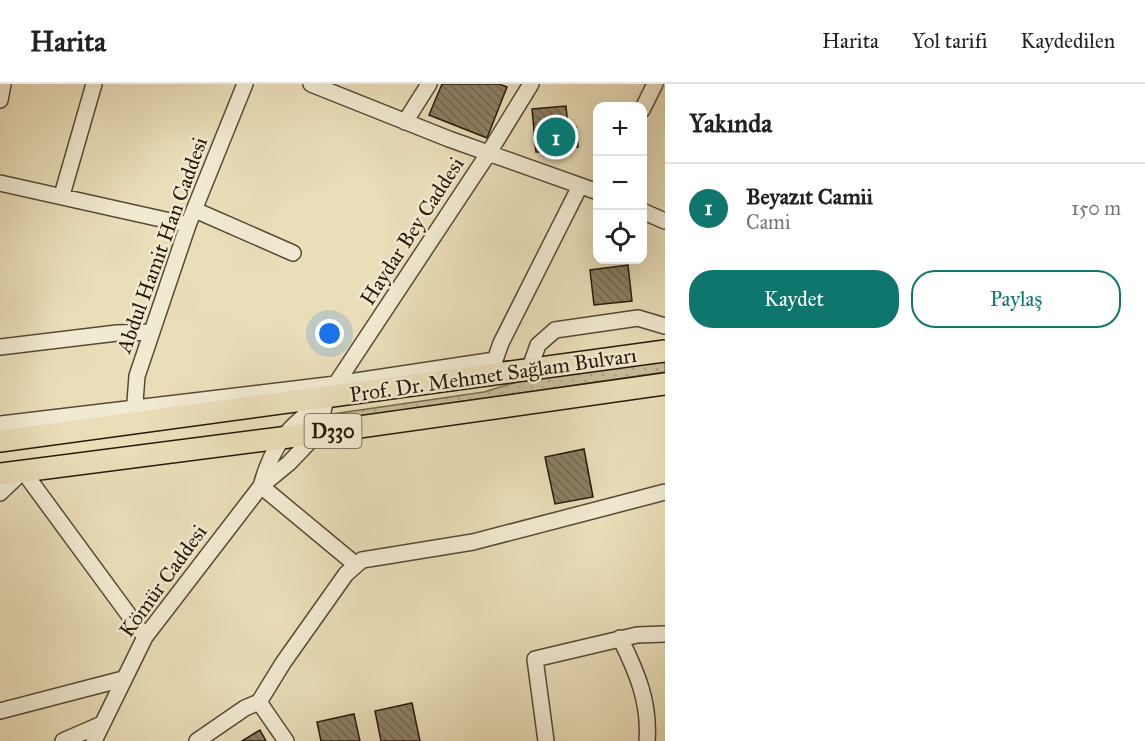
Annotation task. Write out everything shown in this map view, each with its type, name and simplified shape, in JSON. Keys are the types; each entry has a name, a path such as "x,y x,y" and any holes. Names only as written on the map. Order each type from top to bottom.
{"highway":[{"name":"Prof. Dr. Mehmet Sağlam Bulvarı","path":"0,441 134,416 495,368 529,370 665,351"},
{"name":"Prof. Dr. Mehmet Sağlam Bulvarı","path":"0,474 281,438 665,384"}],"street":[{"path":"62,195 94,84"},
{"name":"Abdul Hamit Han Caddesi","path":"134,416 136,376 188,225 244,84"},
{"path":"311,84 328,87 405,122 593,191"},
{"path":"405,122 429,84"},
{"name":"Haydar Bey Caddesi","path":"331,391 488,154 531,84"},
{"path":"646,102 655,84"},
{"path":"0,183 62,195 188,225"},
{"path":"495,368 579,186"},
{"path":"195,210 293,254"},
{"path":"647,213 665,221"},
{"path":"529,370 538,345 555,330 638,318 665,326"},
{"path":"0,347 117,333 152,332"},
{"path":"261,486 289,463 315,433 331,391"},
{"path":"261,486 271,455 281,438 331,391"},
{"path":"0,424 134,416"},
{"path":"0,493 23,471 145,637"},
{"path":"261,486 355,564"},
{"name":"Kömür Caddesi","path":"94,741 145,637 261,486"},
{"path":"197,741 245,708 259,702 283,663 355,564 376,557 512,532 665,492"},
{"path":"546,741 535,659 620,638 665,634"},
{"path":"620,638 636,670 647,705 647,741"},
{"path":"0,711 123,680"},
{"path":"259,702 286,741"},
{"path":"63,741 102,724"}],"shaded area":[{"path":"665,361 665,372 334,420 333,414 484,392 520,381"}],"building":[{"path":"442,84 499,84 507,87 487,138 429,115"},
{"path":"566,106 568,127 576,127 578,147 557,149 558,154 544,156 542,152 536,152 532,109"},
{"path":"628,265 632,301 594,305 590,270"},
{"path":"584,449 593,497 555,504 545,457"},
{"path":"412,703 420,741 381,741 375,711"},
{"path":"354,714 360,741 321,741 317,722"},
{"path":"260,730 266,741 242,741"}],"place":[{"name":"Beyazıt Camii","path":"556,137"}]}
